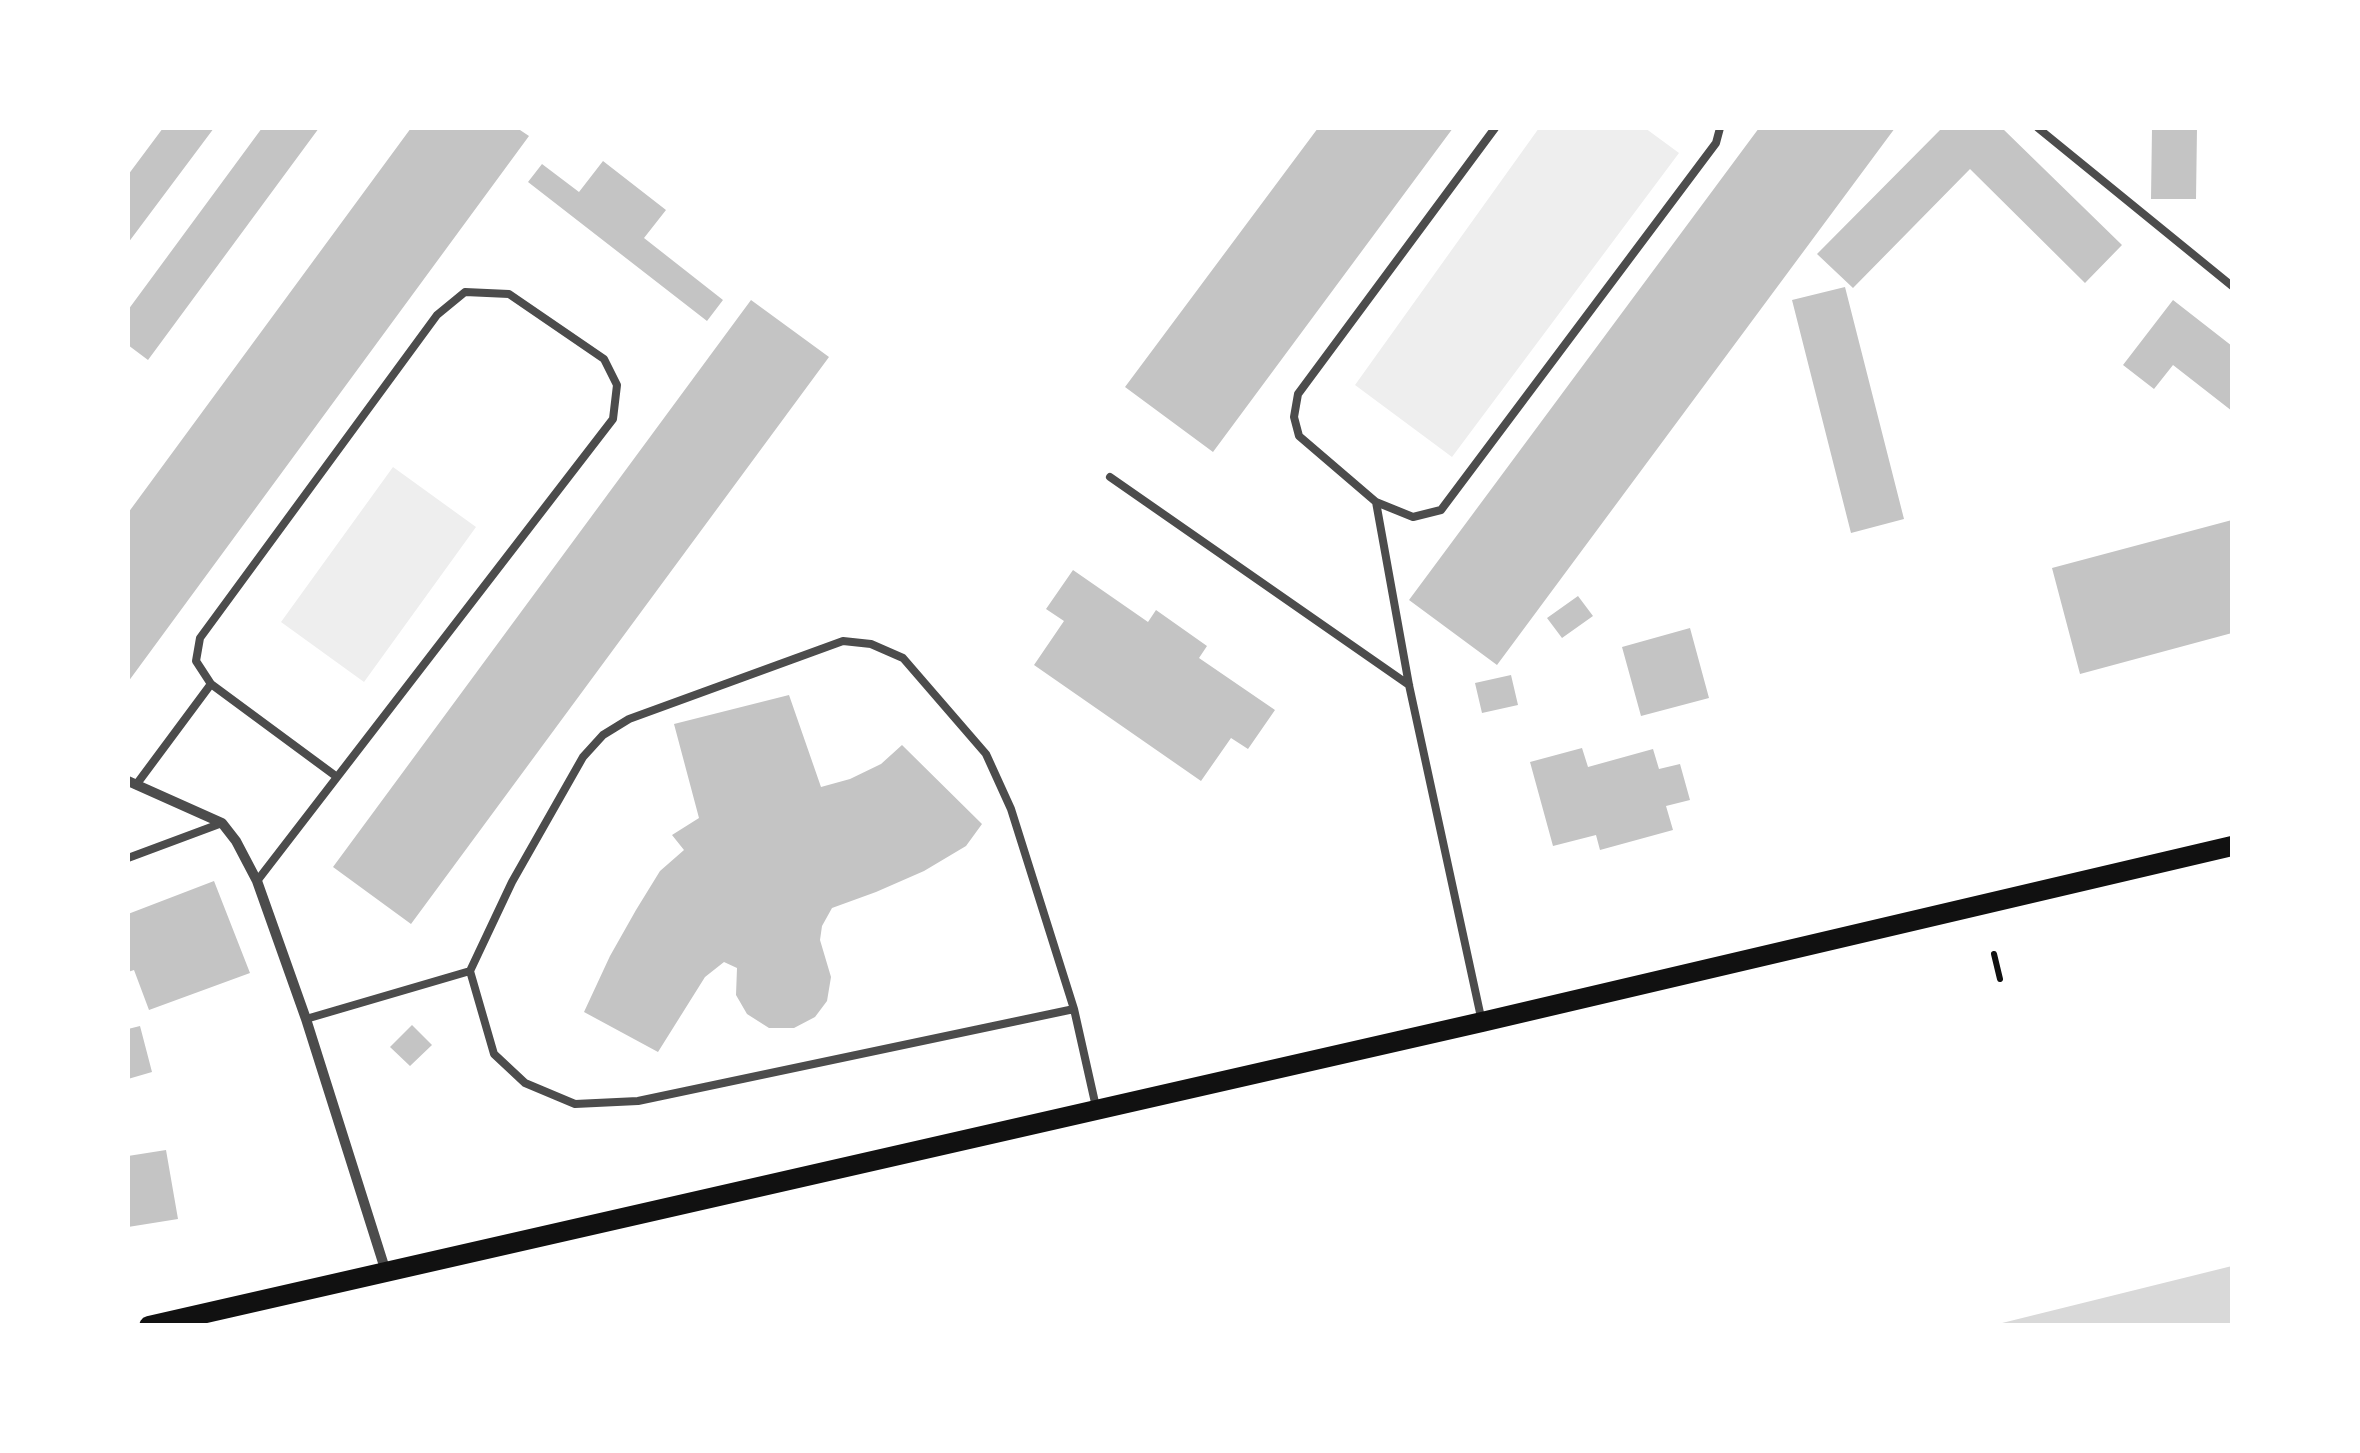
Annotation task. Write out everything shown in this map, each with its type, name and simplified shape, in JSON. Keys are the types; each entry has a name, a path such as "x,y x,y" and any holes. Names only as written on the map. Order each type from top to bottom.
{"main road":[{"path":"149,1326 1482,1022 2232,846"}],"street":[{"path":"132,783 222,823 257,881 306,1019 386,1272"}],"lane":[{"path":"1495,128 1298,394 1294,417 1300,436 1376,502 1413,517 1441,510 1716,143 1720,128"},
{"path":"2038,128 2232,286"},
{"path":"257,881 613,419 617,385 604,359 509,294 464,292 438,315 200,638 196,661 211,684 337,777"},
{"path":"1110,477 1409,685"},
{"path":"1376,502 1409,685 1482,1022"},
{"path":"1074,1009 638,1102 575,1104 525,1084 494,1054 470,971 512,882 583,757 603,735 628,718 843,641 871,644 903,658 986,754 1011,809 1074,1009 1097,1110"},
{"path":"132,783 211,684"},
{"path":"128,858 222,823"},
{"path":"306,1019 470,971"}],"path":[{"path":"1994,954 2000,979"}],"shaded area":[{"path":"1539,128 1645,128 1679,153 1452,457 1355,385"},
{"path":"393,467 476,527 364,682 281,622"},
{"path":"2232,1266 2232,1325 1994,1325"}],"building":[{"path":"163,128 214,128 128,243 128,175"},
{"path":"262,128 319,128 148,360 128,345 128,310"},
{"path":"411,128 517,128 529,136 128,682 128,513"},
{"path":"1318,128 1453,128 1213,452 1125,387"},
{"path":"1759,128 1895,128 1497,665 1409,600"},
{"path":"1942,128 2002,128 2122,245 2085,283 1970,169 1853,288 1817,254"},
{"path":"2152,128 2197,128 2196,199 2151,199"},
{"path":"603,161 666,210 644,238 723,300 707,321 528,182 542,164 579,192"},
{"path":"1845,287 1904,519 1851,533 1792,300"},
{"path":"751,300 829,357 411,924 333,867"},
{"path":"2173,300 2232,346 2232,411 2173,365 2154,389 2123,365"},
{"path":"2232,520 2232,633 2080,674 2052,568"},
{"path":"1073,570 1148,622 1156,610 1207,646 1199,658 1275,710 1248,749 1231,738 1201,781 1034,665 1064,621 1046,609"},
{"path":"1578,596 1593,616 1562,638 1547,618"},
{"path":"1690,628 1709,698 1641,716 1622,647"},
{"path":"1511,675 1518,705 1482,713 1475,683"},
{"path":"789,695 821,787 881,764 902,745 982,824 966,846 924,871 832,908 822,926 820,940 831,977 827,1001 815,1017 794,1028 769,1028 747,1014 736,995 737,968 724,962 705,977 658,1052 584,1012 610,956 660,871 684,850 672,835 699,818 674,724"},
{"path":"1582,748 1588,767 1653,749 1659,769 1680,764 1690,800 1666,806 1673,830 1600,850 1596,835 1553,846 1530,762"},
{"path":"214,881 250,973 149,1010 134,970 128,972 128,914"},
{"path":"412,1025 432,1045 410,1066 390,1047"},
{"path":"140,1026 152,1072 128,1079 128,1029"},
{"path":"166,1150 178,1219 128,1227 128,1156"}]}
